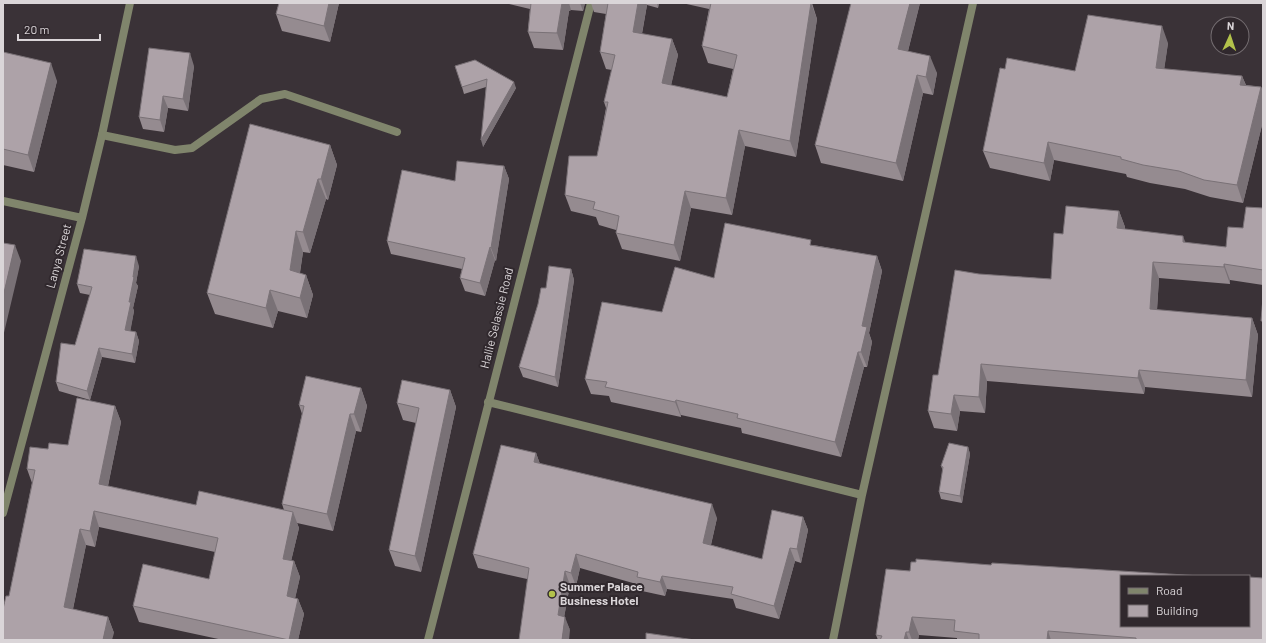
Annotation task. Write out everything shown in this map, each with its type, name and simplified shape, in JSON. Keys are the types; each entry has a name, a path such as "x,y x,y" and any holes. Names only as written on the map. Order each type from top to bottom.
{"street":[{"name":"Lanya Street","path":"3,514 82,218 102,135 130,3"},
{"name":"Hallie Selassie Road","path":"428,640 591,3"},
{"path":"833,640 862,495 973,3"},
{"path":"102,135 175,150 192,148 261,99 285,94 397,132"},
{"path":"3,201 82,218"},
{"path":"488,402 862,495"}],"building":[{"path":"279,3 329,3 324,26 276,14"},
{"path":"531,3 562,3 557,33 528,32"},
{"path":"608,3 638,3 633,32 672,39 662,83 727,97 737,55 702,46 711,3 811,3 790,141 739,130 726,198 685,191 674,245 616,233 619,216 593,209 595,202 565,195 569,156 597,156 608,102 604,102 615,55 600,52"},
{"path":"851,3 910,3 898,49 930,56 926,77 917,75 896,163 815,145"},
{"path":"1088,15 1162,26 1156,68 1242,76 1240,85 1261,87 1237,185 1204,180 1179,171 1143,165 1121,159 1121,157 1048,142 1044,163 983,151 1000,68 1005,69 1007,58 1075,71"},
{"path":"149,48 190,53 183,99 163,96 160,120 139,117"},
{"path":"3,52 51,63 28,155 3,149"},
{"path":"475,60 514,82 481,140 487,79 462,87 455,66"},
{"path":"250,124 330,145 321,179 318,179 303,232 296,231 290,270 306,275 300,298 270,290 266,308 207,293"},
{"path":"457,161 504,166 491,248 490,247 480,283 460,278 465,258 387,241 402,170 455,181"},
{"path":"1066,206 1119,211 1117,228 1183,236 1183,242 1226,247 1228,227 1243,228 1246,207 1263,208 1263,270 1224,264 1224,267 1153,262 1150,309 1252,318 1246,380 1139,370 1138,378 981,364 979,397 954,395 951,414 928,411 933,375 938,375 955,270 979,274 1051,279 1054,233 1063,234"},
{"path":"725,223 811,240 810,245 877,256 862,326 867,327 861,352 858,352 835,442 737,418 738,414 676,400 675,402 605,387 607,382 585,379 602,302 662,312 675,267 714,278"},
{"path":"3,243 15,245 3,297"},
{"path":"84,249 136,256 129,302 131,302 125,330 136,332 132,354 99,348 87,391 56,382 61,343 75,345 92,287 77,284"},
{"path":"549,266 571,269 555,377 519,367 538,304 541,288 546,288"},
{"path":"1263,298 1263,321 1261,321"},
{"path":"306,376 361,388 354,414 350,414 327,514 282,504 304,406 299,405"},
{"path":"402,380 450,390 415,556 389,550 419,408 397,403"},
{"path":"77,398 115,406 99,484 196,505 199,491 293,512 283,559 294,561 287,596 298,599 289,640 133,606 143,564 209,579 218,538 94,511 90,531 80,529 64,607 108,617 103,640 3,640 3,609 6,596 9,596 35,470 27,469 30,447 48,449 49,443 68,445"},
{"path":"949,443 968,447 960,496 939,492 943,467 941,466"},
{"path":"501,445 536,453 534,462 712,504 703,543 762,559 772,510 803,517 797,549 790,548 774,606 731,594 733,587 662,576 660,582 637,577 638,572 576,554 571,573 565,571 558,615 565,617 562,640 519,640 529,568 473,554"},
{"path":"916,559 991,565 992,563 1185,575 1120,575 1120,627 1250,627 1250,577 1263,578 1263,640 1136,640 1136,638 1048,631 1047,640 979,640 979,634 954,631 955,620 912,617 909,632 906,632 904,640 880,640 882,636 876,635 886,569 910,571 911,562 916,562"},
{"path":"646,633 695,640 646,640"}],"place":[{"name":"Summer Palace Business Hotel","path":"552,594"}]}
